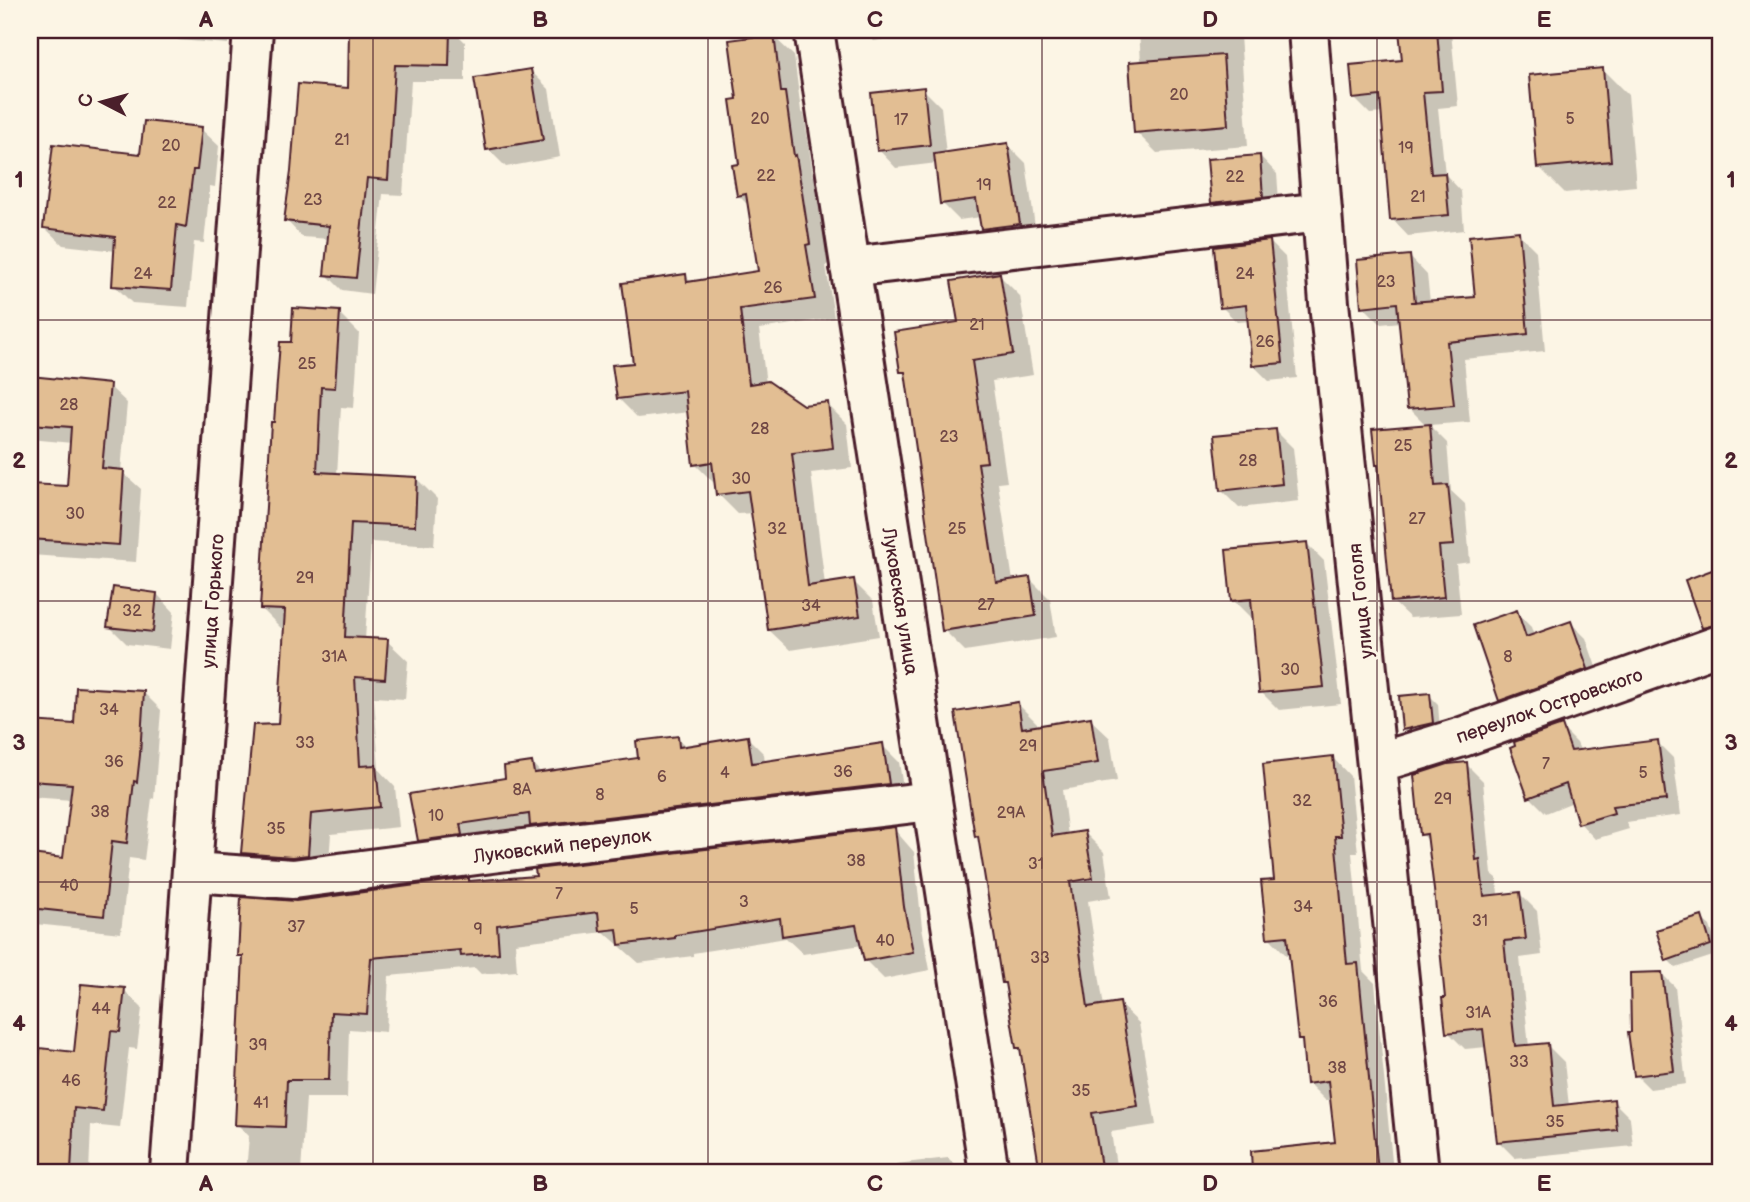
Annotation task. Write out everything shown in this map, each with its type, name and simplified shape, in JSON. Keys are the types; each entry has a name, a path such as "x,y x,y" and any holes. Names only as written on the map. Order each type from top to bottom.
{"street":[{"name":"улица Горького","path":"170,1172 253,30"},
{"name":"Луковская улица","path":"814,30 989,1172"},
{"name":"улица Гоголя","path":"1308,30 1329,303 1419,1172"},
{"path":"850,267 1322,212"},
{"name":"переулок Островского","path":"1377,763 1462,737 1720,645"},
{"name":"Луковский переулок","path":"192,872 293,879 932,801"}],"building":[{"path":"349,30 450,30 449,66 395,65 388,180 367,178 356,278 324,275 329,226 284,221 298,84 348,88"},
{"path":"1399,30 1437,30 1442,91 1423,92 1431,174 1445,173 1449,215 1390,220 1380,96 1353,99 1350,65 1402,60"},
{"path":"774,34 781,92 785,92 810,244 806,245 815,299 740,309 749,384 768,381 803,405 828,402 833,448 792,453 808,586 854,579 860,616 768,630 748,491 716,495 712,462 693,465 685,391 617,399 612,365 633,363 622,283 686,274 687,282 758,271 746,194 737,196 732,165 739,164 730,100 737,99 729,40"},
{"path":"1223,55 1228,125 1134,133 1129,62"},
{"path":"1603,68 1611,161 1537,168 1529,75"},
{"path":"531,69 543,140 486,150 474,78"},
{"path":"924,87 930,145 877,151 871,93"},
{"path":"144,121 202,127 186,227 177,225 171,290 112,286 115,237 43,228 53,144 140,154"},
{"path":"1008,143 1020,224 981,229 976,199 940,204 934,154"},
{"path":"1260,155 1263,197 1211,203 1207,159"},
{"path":"1519,231 1528,334 1447,342 1454,405 1407,409 1397,303 1361,307 1357,260 1410,255 1415,302 1475,297 1469,236"},
{"path":"1270,240 1283,363 1252,366 1246,305 1220,308 1214,247"},
{"path":"1000,273 1013,354 972,361 987,462 978,463 996,582 1030,577 1036,616 942,631 905,372 900,372 894,332 958,322 951,281"},
{"path":"293,308 340,311 335,388 321,387 317,472 417,477 415,526 351,523 345,637 388,639 385,679 355,677 360,766 376,765 380,807 311,814 308,855 292,857 241,853 253,725 278,724 285,610 260,609 271,422 274,422 280,342 291,342"},
{"path":"30,376 110,384 102,468 124,470 119,545 30,539 30,484 67,486 71,427 30,424"},
{"path":"1430,424 1435,486 1448,485 1454,545 1439,546 1444,597 1391,602 1372,429"},
{"path":"1276,429 1282,484 1220,491 1214,435"},
{"path":"1307,542 1324,687 1259,693 1251,599 1231,601 1226,550"},
{"path":"1720,567 1720,624 1702,628 1685,580"},
{"path":"113,587 157,593 153,632 107,627"},
{"path":"1517,610 1526,637 1571,621 1588,669 1499,701 1473,625"},
{"path":"76,687 144,691 137,782 134,781 127,843 112,841 104,916 30,908 30,854 63,858 72,784 30,781 30,721 74,724"},
{"path":"1430,693 1433,723 1402,730 1399,696"},
{"path":"1018,702 1022,728 1091,717 1098,763 1043,771 1052,836 1085,831 1093,878 1070,882 1088,1007 1120,1002 1138,1106 1092,1113 1102,1172 1040,1172 1020,1048 1016,1048 1005,983 1002,983 978,836 975,837 955,712"},
{"path":"1562,725 1571,751 1658,740 1666,800 1612,806 1614,813 1578,824 1566,784 1528,798 1510,748 1515,746 1514,742"},
{"path":"678,736 679,747 748,736 752,763 883,743 889,784 530,826 529,814 460,824 462,835 418,841 409,794 505,778 504,766 532,762 534,773 638,758 636,741"},
{"path":"1333,756 1341,836 1335,836 1347,964 1358,963 1378,1172 1252,1172 1251,1151 1335,1142 1328,1081 1306,1084 1302,1040 1298,1040 1287,936 1267,938 1261,881 1274,880 1263,764"},
{"path":"1467,762 1476,860 1480,859 1484,896 1520,892 1526,939 1504,941 1515,1046 1548,1043 1554,1106 1614,1099 1617,1130 1497,1142 1483,1029 1446,1033 1434,890 1427,834 1420,835 1414,775 1448,764"},
{"path":"895,827 904,907 913,952 864,961 856,925 782,936 780,918 675,935 675,938 619,945 617,929 600,931 598,912 497,925 499,953 461,956 460,950 371,958 367,1014 331,1012 329,1080 287,1080 285,1127 235,1125 243,956 238,956 241,897 296,901 469,878 469,881 536,876 535,869"},
{"path":"1702,916 1711,945 1666,961 1656,930"},
{"path":"1662,972 1674,1071 1634,1076 1628,1032 1631,1032 1630,973"},
{"path":"81,984 125,988 120,1032 111,1031 103,1111 74,1108 71,1172 30,1172 30,1144 40,1048 74,1052"}]}
